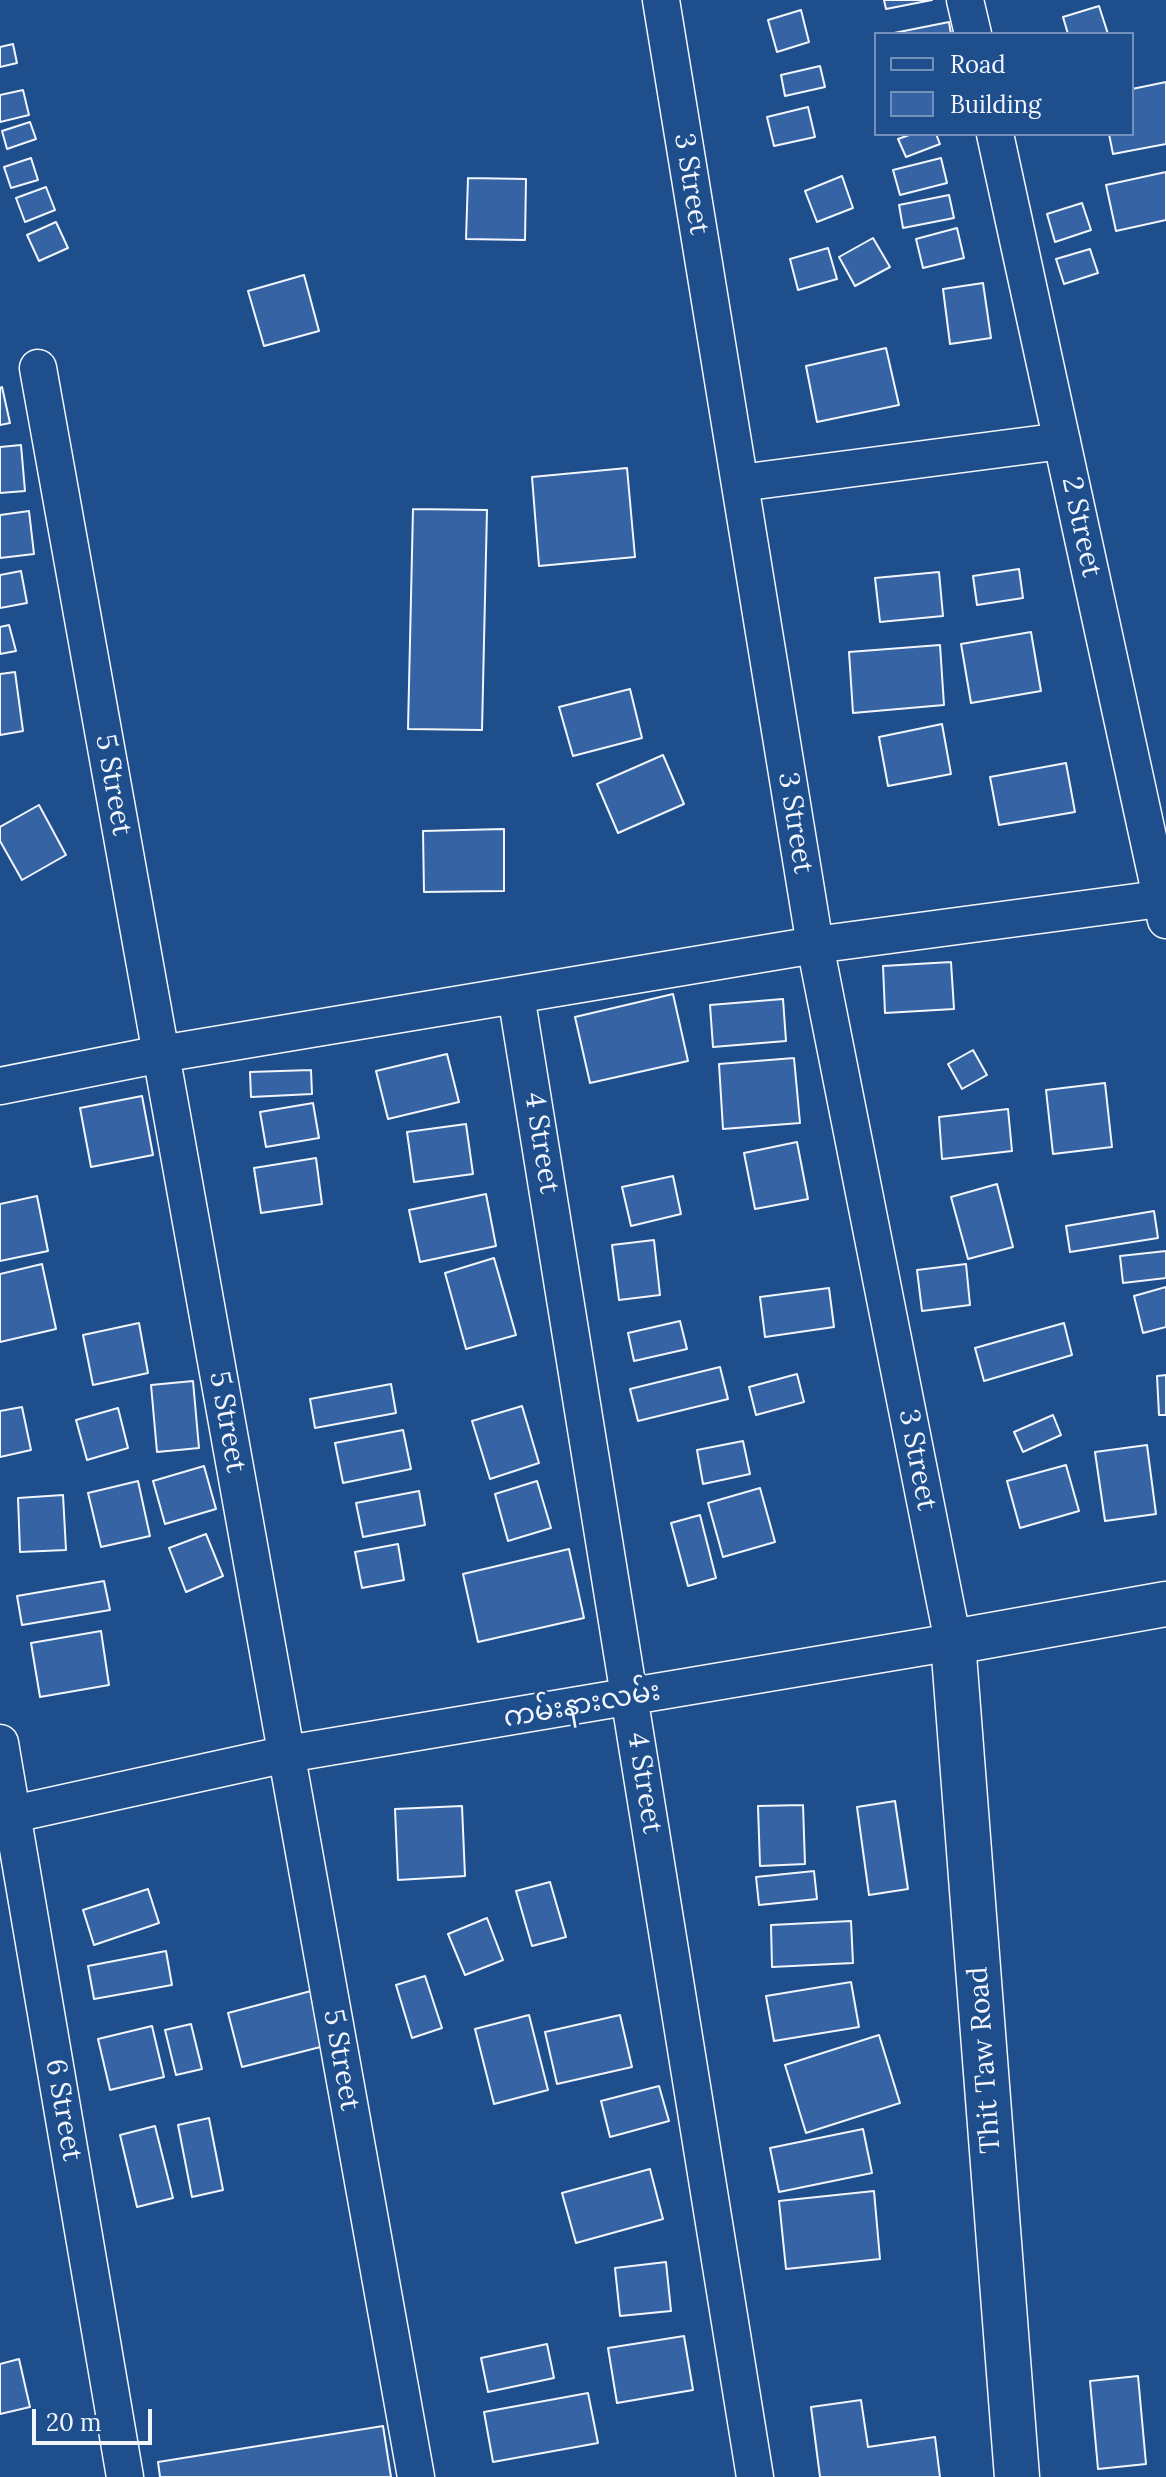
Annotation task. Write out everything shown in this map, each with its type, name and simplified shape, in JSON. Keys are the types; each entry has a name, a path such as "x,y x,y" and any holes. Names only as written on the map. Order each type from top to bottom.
{"street":[{"name":"3 Street","path":"661,0 815,945 953,1642"},
{"path":"965,0 973,32"},
{"name":"2 Street","path":"995,136 1165,905"},
{"name":"5 Street","path":"38,368 416,2477"},
{"path":"740,483 1062,441"},
{"path":"0,1086 161,1054 815,945 1165,905"},
{"name":"4 Street","path":"516,995 755,2477"},
{"name":"ကမ်းနားလမ်း","path":"6,1816 287,1754 1166,1604"},
{"name":"Thit Taw Road","path":"953,1642 1017,2477"},
{"name":"6 Street","path":"0,1743 6,1816 125,2477"}],"building":[{"path":"884,0 932,0 886,9"},
{"path":"1099,6 1107,32 1067,32 1063,17"},
{"path":"801,10 809,42 777,52 768,20"},
{"path":"949,22 951,32 899,32"},
{"path":"13,44 17,63 0,67 0,47"},
{"path":"820,66 825,87 785,96 781,75"},
{"path":"1166,82 1166,144 1113,154 1109,136 1134,136 1134,89"},
{"path":"23,90 29,115 0,122 0,95"},
{"path":"808,107 815,137 774,146 767,117"},
{"path":"30,122 36,139 7,149 2,131"},
{"path":"937,136 940,144 906,157 898,139"},
{"path":"31,158 38,180 11,188 4,167"},
{"path":"941,158 947,183 900,195 893,170"},
{"path":"1166,172 1166,220 1116,231 1106,185"},
{"path":"842,176 853,208 817,222 805,191"},
{"path":"468,178 526,179 525,240 466,239"},
{"path":"46,187 55,210 25,222 16,198"},
{"path":"949,195 954,218 903,228 899,205"},
{"path":"1082,203 1091,230 1055,242 1047,214"},
{"path":"56,222 68,248 39,261 27,235"},
{"path":"957,228 964,258 923,268 916,239"},
{"path":"873,238 890,267 855,286 839,257"},
{"path":"828,248 837,279 798,290 790,259"},
{"path":"1090,249 1098,273 1064,284 1056,259"},
{"path":"304,275 319,331 264,346 248,291"},
{"path":"983,283 991,338 950,344 943,289"},
{"path":"886,348 899,405 817,422 806,366"},
{"path":"0,388 10,423 0,425"},
{"path":"21,445 25,491 0,493 0,447"},
{"path":"627,468 635,557 539,566 532,477"},
{"path":"413,509 487,510 482,730 408,729"},
{"path":"29,511 34,554 0,558 0,515"},
{"path":"1019,569 1023,598 977,605 973,576"},
{"path":"21,571 27,603 0,608 0,575"},
{"path":"939,572 943,616 880,622 875,578"},
{"path":"9,625 16,651 0,654 0,627"},
{"path":"1031,632 1041,691 971,703 961,644"},
{"path":"940,645 944,705 853,713 849,652"},
{"path":"15,672 23,731 0,735 0,674"},
{"path":"630,689 642,738 573,756 559,707"},
{"path":"942,724 951,774 888,786 879,737"},
{"path":"663,755 684,804 618,833 597,784"},
{"path":"1066,763 1075,812 999,825 990,777"},
{"path":"39,805 66,855 22,880 0,841 0,827"},
{"path":"504,829 504,891 424,892 423,831"},
{"path":"951,962 954,1009 885,1013 883,966"},
{"path":"673,994 688,1061 590,1083 575,1017"},
{"path":"783,999 786,1041 713,1047 710,1005"},
{"path":"973,1050 987,1075 962,1089 948,1064"},
{"path":"447,1054 459,1102 388,1119 376,1071"},
{"path":"794,1058 800,1123 723,1129 719,1064"},
{"path":"311,1070 312,1094 251,1097 250,1072"},
{"path":"1105,1083 1112,1147 1053,1154 1046,1090"},
{"path":"142,1096 153,1155 91,1167 80,1108"},
{"path":"313,1103 319,1138 266,1147 260,1112"},
{"path":"1008,1109 1012,1151 942,1159 939,1117"},
{"path":"466,1124 473,1174 414,1182 407,1132"},
{"path":"797,1142 808,1199 755,1209 744,1153"},
{"path":"316,1158 322,1204 261,1213 254,1168"},
{"path":"673,1176 681,1214 631,1226 622,1187"},
{"path":"997,1184 1013,1247 968,1259 951,1197"},
{"path":"486,1194 496,1246 420,1262 409,1210"},
{"path":"37,1196 48,1251 0,1261 0,1204"},
{"path":"1154,1211 1158,1238 1070,1252 1066,1226"},
{"path":"654,1240 660,1295 619,1300 612,1245"},
{"path":"1166,1251 1166,1278 1123,1283 1120,1256"},
{"path":"494,1258 516,1335 466,1349 445,1273"},
{"path":"42,1264 56,1329 0,1342 0,1274"},
{"path":"966,1264 970,1305 922,1311 917,1270"},
{"path":"1166,1287 1166,1327 1143,1333 1134,1296"},
{"path":"829,1288 834,1327 765,1337 760,1297"},
{"path":"680,1321 687,1349 634,1361 628,1333"},
{"path":"139,1323 148,1373 93,1385 83,1335"},
{"path":"1064,1323 1072,1355 984,1381 975,1348"},
{"path":"720,1367 728,1399 638,1421 630,1389"},
{"path":"797,1374 804,1402 756,1415 749,1387"},
{"path":"1166,1375 1166,1415 1159,1415 1157,1376"},
{"path":"193,1381 199,1448 157,1452 151,1385"},
{"path":"391,1384 396,1413 315,1428 310,1399"},
{"path":"522,1406 539,1463 490,1479 472,1421"},
{"path":"22,1407 31,1450 0,1457 0,1411"},
{"path":"118,1408 128,1448 87,1460 76,1420"},
{"path":"1053,1415 1061,1435 1023,1452 1014,1432"},
{"path":"403,1430 411,1469 343,1483 335,1443"},
{"path":"743,1441 750,1474 703,1484 697,1450"},
{"path":"1147,1445 1156,1514 1105,1521 1095,1452"},
{"path":"1066,1465 1079,1511 1020,1528 1007,1481"},
{"path":"204,1466 216,1509 165,1524 153,1481"},
{"path":"138,1481 150,1536 101,1547 88,1493"},
{"path":"537,1481 551,1528 508,1541 495,1494"},
{"path":"760,1488 775,1542 723,1557 708,1503"},
{"path":"419,1491 425,1525 363,1537 356,1503"},
{"path":"63,1495 66,1550 20,1552 18,1498"},
{"path":"700,1515 716,1578 688,1586 671,1523"},
{"path":"206,1534 223,1576 186,1592 169,1548"},
{"path":"398,1544 404,1580 362,1588 355,1552"},
{"path":"569,1549 584,1618 478,1642 463,1574"},
{"path":"104,1581 110,1610 22,1625 17,1596"},
{"path":"101,1631 109,1685 40,1697 31,1643"},
{"path":"895,1801 908,1889 869,1895 857,1807"},
{"path":"803,1805 805,1864 760,1866 758,1806"},
{"path":"462,1806 465,1876 398,1880 395,1809"},
{"path":"814,1871 817,1899 759,1905 756,1877"},
{"path":"550,1882 566,1937 532,1946 516,1891"},
{"path":"148,1889 159,1923 94,1945 83,1910"},
{"path":"487,1918 503,1960 465,1975 448,1934"},
{"path":"851,1921 853,1963 772,1967 771,1925"},
{"path":"166,1951 172,1985 94,1999 88,1966"},
{"path":"425,1976 442,2028 412,2038 396,1985"},
{"path":"851,1982 859,2027 774,2041 766,1996"},
{"path":"326,1987 340,2042 242,2067 228,2013"},
{"path":"529,2015 548,2090 494,2104 475,2029"},
{"path":"620,2015 632,2067 557,2084 545,2032"},
{"path":"191,2024 202,2069 176,2075 165,2030"},
{"path":"152,2026 164,2077 110,2090 98,2039"},
{"path":"879,2035 900,2103 806,2133 785,2065"},
{"path":"659,2086 669,2121 610,2137 601,2101"},
{"path":"209,2118 223,2190 192,2197 178,2125"},
{"path":"155,2126 173,2198 137,2207 120,2135"},
{"path":"863,2129 872,2173 779,2192 770,2148"},
{"path":"650,2169 663,2219 576,2243 562,2193"},
{"path":"874,2191 880,2259 786,2269 779,2201"},
{"path":"666,2262 671,2311 620,2316 615,2268"},
{"path":"684,2336 693,2390 617,2403 608,2348"},
{"path":"547,2344 554,2378 488,2392 481,2358"},
{"path":"19,2359 30,2407 0,2414 0,2364"},
{"path":"1138,2376 1146,2464 1098,2469 1090,2381"},
{"path":"588,2393 598,2443 493,2462 484,2412"},
{"path":"861,2400 868,2447 935,2437 940,2477 820,2477 811,2407"},
{"path":"383,2426 391,2477 160,2477 158,2462"}]}
